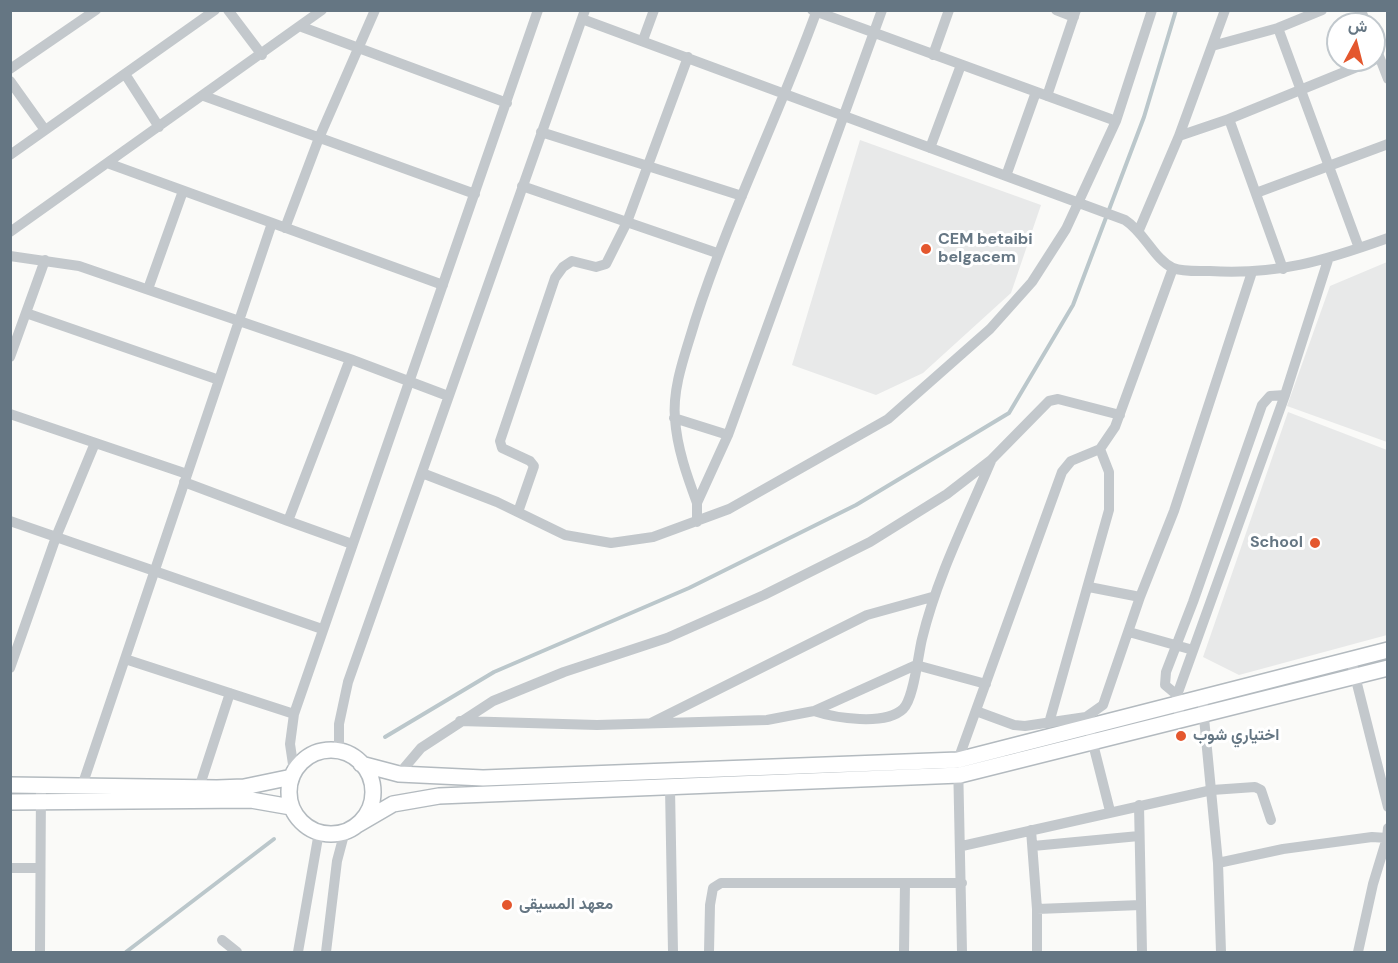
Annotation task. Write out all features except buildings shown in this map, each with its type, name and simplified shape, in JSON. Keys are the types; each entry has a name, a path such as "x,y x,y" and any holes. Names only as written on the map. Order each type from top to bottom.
{"street":[{"path":"10,69 96,10"},
{"path":"10,154 215,10"},
{"path":"228,10 262,55"},
{"path":"10,232 110,164 302,27 322,10"},
{"path":"285,228 319,138 375,10"},
{"path":"525,10 538,12 294,714 290,744 293,774 289,795 291,807 307,827 319,832 351,828 393,804 439,796 670,788 959,768 1093,743 1388,668"},
{"path":"643,40 654,10"},
{"path":"697,503 728,435 882,10"},
{"path":"933,55 949,10"},
{"path":"1047,96 1075,14 1056,10"},
{"path":"422,473 470,490 565,535 611,543 653,537 729,509 888,419 990,329 1032,282 1080,204 1116,121 1152,10"},
{"path":"1139,230 1179,136 1225,10"},
{"path":"1212,46 1278,28 1322,10"},
{"path":"697,522 697,503 684,468 674,418 677,386 717,253 786,94 815,11 1116,121"},
{"path":"339,751 339,724 348,682 583,15 843,116 1125,220 1139,230 1154,252 1173,268 1252,272 1283,269 1328,260 1388,238"},
{"path":"302,27 507,103"},
{"path":"1278,28 1359,248"},
{"path":"518,512 530,485 534,466 530,461 502,448 500,441 555,278 563,267 572,261 596,267 604,266 627,222 688,57"},
{"path":"930,148 961,65"},
{"path":"1179,136 1229,119 1344,72"},
{"path":"125,74 159,127"},
{"path":"10,81 45,130"},
{"path":"1006,176 1036,92"},
{"path":"204,96 475,194"},
{"path":"1229,119 1283,269"},
{"path":"541,132 647,168 742,196"},
{"path":"1256,193 1388,144"},
{"path":"110,164 443,285"},
{"path":"522,186 717,253"},
{"path":"148,289 183,191"},
{"path":"81,786 272,223"},
{"path":"10,256 79,266 350,359 448,396"},
{"path":"10,357 45,260"},
{"path":"1180,721 1178,699 1193,650 1285,395 1328,260"},
{"path":"962,952 959,768 976,711 1062,472 1071,461 1100,449 1115,427 1173,268"},
{"path":"976,711 1014,725 1049,723 1086,717 1103,705 1140,597 1174,511 1252,272"},
{"path":"26,313 219,380"},
{"path":"288,521 350,359"},
{"path":"1178,699 1168,689 1164,680 1262,405 1270,396 1285,395"},
{"path":"399,774 421,748 493,700 524,687 667,638 764,595 870,542 946,494 991,460 1049,400 1058,399 1120,415"},
{"path":"10,414 95,442 288,521 352,544"},
{"path":"674,418 728,435"},
{"path":"10,668 14,645 95,442"},
{"path":"1049,723 1089,587 1111,499 1109,472 1100,449"},
{"path":"814,711 845,719 894,714 908,703 932,597 991,460"},
{"path":"10,522 155,569 322,629"},
{"path":"1089,587 1140,597"},
{"path":"648,724 867,615 932,597"},
{"path":"1129,632 1193,650"},
{"path":"10,785 244,787 293,774 313,754 326,750 339,751 361,764 399,774 483,778 959,768 1178,699 1202,697 1388,650"},
{"path":"125,659 294,714"},
{"path":"1351,660 1388,807"},
{"path":"460,721 648,724 767,720 814,711 916,665 986,684"},
{"path":"1274,679 1276,695"},
{"path":"199,788 230,693"},
{"path":"1202,697 1218,863 1221,952"},
{"path":"1089,726 1110,811"},
{"path":"326,952 337,861 351,828 366,814 372,795 369,775 361,764"},
{"path":"40,952 41,785"},
{"path":"962,846 1110,811 1212,790 1255,787 1261,790 1271,820"},
{"path":"670,788 673,952"},
{"path":"10,802 251,800 291,807"},
{"path":"1139,806 1142,952"},
{"path":"1358,952 1388,828"},
{"path":"1031,830 1037,909 1037,952"},
{"path":"298,952 319,832"},
{"path":"1033,846 1139,836"},
{"path":"1218,863 1283,849 1372,837 1387,838"},
{"path":"10,868 40,868"},
{"path":"709,952 710,905 713,888 721,883 962,883"},
{"path":"904,952 905,883"},
{"path":"1037,909 1141,905"},
{"path":"222,940 237,952"}],"shaded area":[{"name":"CEM betaibi belgacem","path":"860,140 1041,205 1011,293 923,373 876,395 792,365"},
{"path":"1387,262 1387,442 1287,406 1330,286"},
{"name":"School","path":"1288,412 1387,450 1387,635 1239,675 1203,657"}],"waterway":[{"path":"385,737 494,672 689,588 856,505 1009,413 1073,305 1144,117 1176,10"},
{"path":"126,952 274,839"}],"place":[{"name":"CEM betaibi belgacem","path":"926,249"},
{"name":"School","path":"1315,543"},
{"name":"اختياري شوب","path":"1181,736"},
{"name":"معهد المسيقى","path":"507,905"}]}
